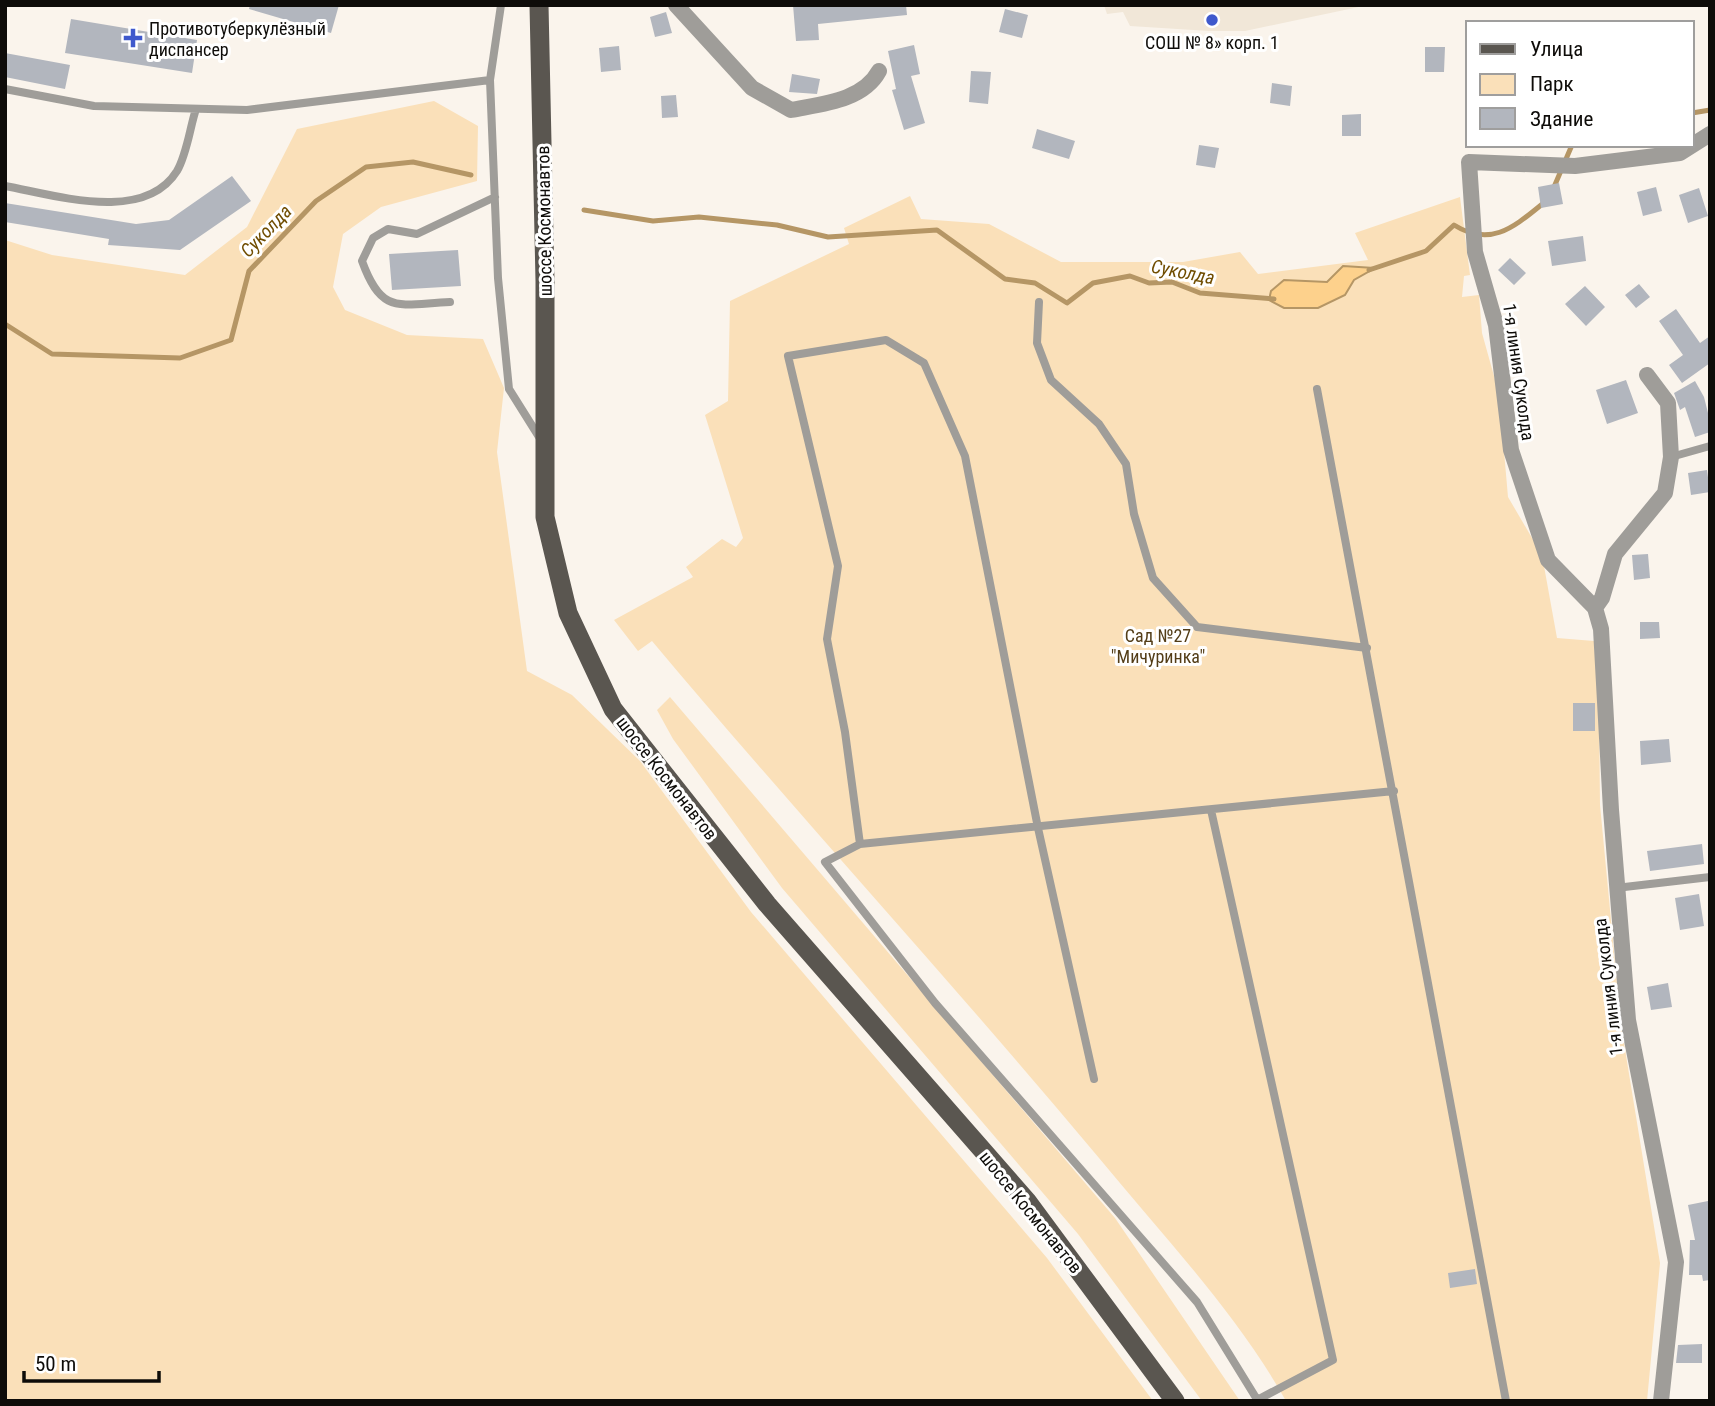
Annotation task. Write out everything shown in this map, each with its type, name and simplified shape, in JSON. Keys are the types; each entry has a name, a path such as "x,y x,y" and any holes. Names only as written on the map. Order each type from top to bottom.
{"main road":[{"name":"шоссе Космонавтов","path":"539,5 545,281 545,517 568,613 613,709 766,904 1027,1201 1175,1401"}],"street":[{"path":"676,5 752,88 791,110 841,101 873,82 879,71"},
{"name":"1-я линия Суколда","path":"1694,144 1710,134"},
{"name":"1-я линия Суколда","path":"1661,1401 1676,1262 1628,1020 1616,888 1601,629 1595,608 1548,561 1511,450 1496,325 1475,252 1469,162 1575,166 1680,153 1689,147"},
{"path":"1595,608 1602,598 1615,554 1665,493 1671,457 1668,403 1647,375"}],"lane":[{"path":"501,5 490,80 498,278 509,389 545,447"},
{"path":"5,89 94,106 247,110 490,80"},
{"path":"5,186 102,204 151,196 177,171 197,109"},
{"path":"450,302 394,304 373,289 362,261 373,238 388,229 417,234 495,197"},
{"path":"1039,302 1037,343 1051,380 1098,424 1126,464 1134,514 1153,578 1197,627 1367,648"},
{"path":"860,844 845,732 827,639 838,566 789,356 886,340 923,363 965,456 1038,828 1094,1079"},
{"path":"1317,389 1506,1401"},
{"path":"1671,457 1710,446"},
{"path":"1211,810 1333,1360 1257,1400 1197,1302 935,1003 825,862 860,844 1394,791"},
{"path":"1616,888 1710,877"}],"shaded area":[{"name":"СОШ № 8» корп. 1","path":"1104,5 1368,5 1245,31 1209,31 1130,26 1123,12 1107,14"},
{"path":"1343,266 1375,268 1354,280 1345,295 1318,308 1284,308 1269,300 1271,291 1284,280 1327,282"}],"green space":[{"path":"434,101 478,126 477,181 381,207 343,234 333,287 345,310 407,335 483,339 504,388 497,452 527,671 572,695 640,761 751,912 1047,1258 1153,1401 5,1401 5,240 52,255 185,275 247,227 297,129"},
{"name":"Сад №27 \"Мичуринка\"","path":"910,196 921,219 989,224 1061,262 1183,262 1240,252 1258,274 1368,260 1355,233 1460,197 1470,275 1464,276 1462,297 1479,295 1482,333 1499,394 1508,497 1542,555 1557,638 1594,641 1599,708 1600,805 1621,1025 1660,1263 1647,1401 1286,1401 1245,1336 1198,1275 1044,1093 652,641 638,651 614,620 693,577 686,567 722,539 736,547 743,538 705,415 728,401 730,301 849,244 844,228"},
{"path":"670,697 1115,1218 1240,1401 1202,1401 1078,1234 782,888 673,739 657,710"}],"building":[{"path":"250,5 339,5 331,33 249,9"},
{"path":"793,5 906,5 907,15 818,24 819,40 796,41"},
{"path":"1005,9 1028,15 1022,38 999,32"},
{"path":"666,12 672,33 655,37 650,17"},
{"path":"71,19 197,40 192,73 65,53"},
{"path":"914,45 920,74 911,76 925,123 904,130 892,90 896,89 888,51"},
{"path":"619,46 621,70 601,72 599,48"},
{"path":"1425,47 1445,47 1444,72 1425,72"},
{"path":"5,53 70,65 65,89 5,77"},
{"path":"971,71 991,72 988,104 969,102"},
{"path":"792,74 820,79 817,94 789,92"},
{"path":"1272,83 1292,86 1290,106 1270,103"},
{"path":"676,95 678,117 662,118 661,96"},
{"path":"1361,114 1361,136 1342,136 1342,115"},
{"path":"1037,129 1075,141 1069,159 1032,148"},
{"path":"1199,145 1219,148 1215,168 1196,165"},
{"path":"232,176 251,201 180,250 108,245 109,239 5,222 5,203 136,224 169,220"},
{"path":"1559,183 1563,204 1541,208 1538,187"},
{"path":"1656,187 1662,211 1643,216 1637,192"},
{"path":"1699,188 1708,216 1688,223 1679,195"},
{"path":"1583,236 1586,261 1552,266 1548,241"},
{"path":"458,250 461,286 392,290 389,254"},
{"path":"1510,258 1526,273 1514,285 1498,270"},
{"path":"1639,284 1650,297 1636,308 1625,295"},
{"path":"1585,286 1605,307 1586,326 1565,304"},
{"path":"1676,309 1700,343 1710,336 1710,363 1682,383 1669,365 1683,355 1659,321"},
{"path":"1626,380 1638,413 1607,424 1596,390"},
{"path":"1695,381 1704,397 1710,432 1695,437 1685,407 1680,410 1674,393"},
{"path":"1707,470 1710,492 1691,495 1688,473"},
{"path":"1648,554 1650,578 1634,580 1632,555"},
{"path":"1640,622 1659,622 1660,638 1640,639"},
{"path":"1573,703 1595,703 1595,731 1573,731"},
{"path":"1669,739 1671,762 1641,765 1640,741"},
{"path":"1702,844 1704,864 1650,871 1647,851"},
{"path":"1699,894 1704,926 1680,930 1675,898"},
{"path":"1668,983 1672,1007 1651,1010 1647,987"},
{"path":"1708,1201 1710,1280 1703,1281 1702,1275 1689,1275 1690,1240 1695,1240 1688,1205"},
{"path":"1475,1269 1477,1284 1450,1288 1448,1273"},
{"path":"1702,1344 1702,1363 1676,1363 1678,1345"}],"waterway":[{"name":"Суколда","path":"1694,113 1710,110"},
{"name":"Суколда","path":"1554,187 1571,147"},
{"name":"Суколда","path":"5,324 52,354 180,358 231,340 249,271 316,201 366,167 413,162 471,175"},
{"name":"Суколда","path":"1369,270 1426,251 1454,225 1480,235 1503,231 1546,201"},
{"name":"Суколда","path":"584,210 653,221 699,217 777,225 828,237 937,230 1005,279 1035,283 1067,303 1093,283 1130,276 1149,283 1172,282 1200,293 1274,299"}],"place":[{"name":"СОШ № 8» корп. 1","path":"1212,20"},
{"name":"Противотуберкулёзный диспансер","path":"133,38"}]}
